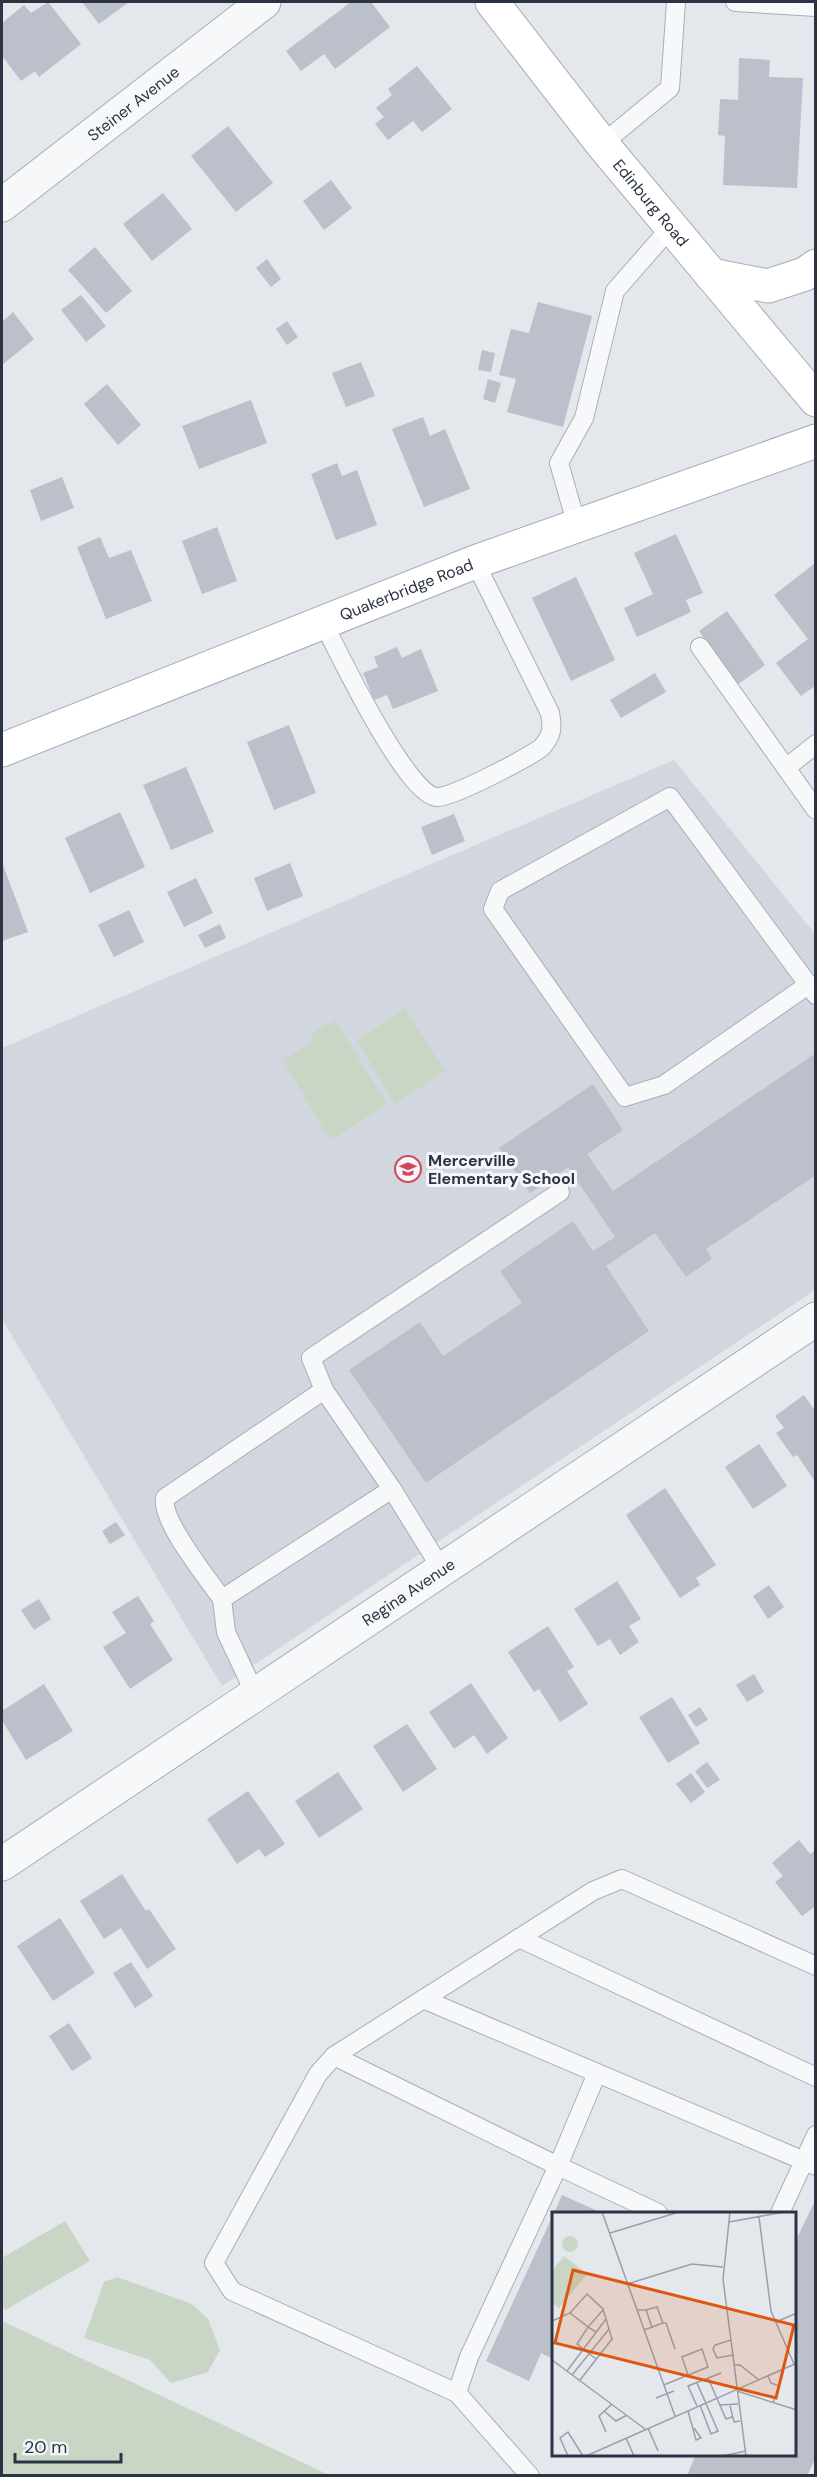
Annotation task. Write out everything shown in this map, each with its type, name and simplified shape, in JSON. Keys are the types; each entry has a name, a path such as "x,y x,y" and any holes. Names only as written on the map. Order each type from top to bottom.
{"main road":[{"name":"Edinburg Road","path":"492,2 602,144 816,400"},
{"path":"711,275 768,286 805,274 816,266"},
{"name":"Quakerbridge Road","path":"2,750 475,562 816,441"}],"street":[{"name":"Steiner Avenue","path":"6,192 264,2"},
{"name":"Regina Avenue","path":"2,1864 816,1319"}],"lane":[{"path":"602,144 670,88 676,2"},
{"path":"735,2 816,7"},
{"path":"577,526 559,464 584,418 615,291 671,227"},
{"path":"323,622 404,770 425,793 437,797 467,787 541,748 550,738 553,728 550,712 475,562"},
{"path":"700,647 816,810"},
{"path":"786,768 816,744"},
{"path":"670,797 812,990 663,1085 625,1097 493,909 500,891 670,797"},
{"path":"442,1570 392,1489 324,1390 310,1358 560,1192"},
{"path":"255,1694 226,1632 222,1599 170,1524 163,1505 165,1498 324,1390"},
{"path":"222,1599 392,1489"},
{"path":"530,2475 457,2393 232,2291 214,2263 318,2074 334,2056 593,1891 622,1878 816,1966"},
{"path":"519,1938 816,2077"},
{"path":"423,1999 810,2164"},
{"path":"334,2056 656,2212"},
{"path":"457,2393 469,2357 558,2166 597,2073"},
{"path":"781,2212 810,2164 816,2136"}],"shaded area":[{"name":"Mercerville Elementary School","path":"674,760 815,934 815,1290 222,1686 2,1319 2,1048"}],"green space":[{"path":"405,1008 445,1071 395,1104 357,1040"},
{"path":"335,1020 387,1105 330,1140 283,1060 314,1041 311,1033"},
{"path":"65,2221 90,2261 5,2310 2,2304 2,2258"},
{"path":"117,2277 192,2304 208,2319 220,2350 208,2372 171,2383 150,2360 84,2338 104,2282"},
{"path":"2,2321 329,2475 2,2475"}],"building":[{"path":"48,2 81,44 39,77 35,71 21,81 2,56 2,23 24,5 31,13"},
{"path":"82,2 129,2 99,24"},
{"path":"351,2 371,2 390,27 335,69 324,54 301,71 286,51"},
{"path":"739,58 770,60 769,77 803,78 797,188 723,185 725,136 718,135 720,99 738,100"},
{"path":"417,66 452,109 422,132 413,121 388,140 375,124 384,117 376,108 392,95 388,89"},
{"path":"228,126 273,183 236,212 191,156"},
{"path":"331,180 352,208 324,230 303,201"},
{"path":"163,193 192,229 152,261 123,224"},
{"path":"95,247 132,291 106,313 68,270"},
{"path":"267,259 281,279 271,287 256,268"},
{"path":"81,295 106,326 86,342 61,310"},
{"path":"538,302 592,316 563,427 507,412 516,379 499,375 511,329 529,333"},
{"path":"13,312 34,339 2,365 2,322"},
{"path":"287,321 298,337 287,345 276,329"},
{"path":"482,350 495,353 491,372 478,370"},
{"path":"361,362 375,396 346,407 332,373"},
{"path":"488,379 501,383 495,403 483,399"},
{"path":"107,384 141,425 118,445 84,404"},
{"path":"251,400 267,443 199,469 182,426"},
{"path":"423,417 430,436 445,429 470,489 424,507 392,429"},
{"path":"337,463 342,476 357,470 377,525 336,540 311,474"},
{"path":"62,477 74,508 41,521 30,490"},
{"path":"217,527 237,581 202,594 182,541"},
{"path":"676,534 703,593 686,600 691,612 637,637 624,608 653,594 634,553"},
{"path":"100,537 109,558 131,550 152,601 106,619 77,547"},
{"path":"814,564 816,685 801,696 776,663 808,639 774,595"},
{"path":"576,577 615,660 571,681 532,598"},
{"path":"727,611 765,665 737,685 699,631"},
{"path":"397,647 402,658 421,649 438,691 393,709 387,695 374,700 363,673 378,667 374,657"},
{"path":"655,673 666,692 621,718 610,700"},
{"path":"289,725 316,793 274,810 247,742"},
{"path":"186,767 214,832 171,850 143,785"},
{"path":"120,812 145,867 90,893 65,838"},
{"path":"454,814 465,841 432,855 421,827"},
{"path":"2,862 28,932 2,941"},
{"path":"290,863 303,896 267,911 254,878"},
{"path":"196,878 213,913 184,927 167,892"},
{"path":"129,910 144,942 114,957 98,925"},
{"path":"220,924 226,938 205,948 198,935"},
{"path":"816,1053 816,1175 706,1249 712,1259 686,1277 655,1233 606,1266 649,1331 426,1483 349,1370 420,1322 443,1356 522,1303 500,1271 573,1221 593,1251 615,1237 568,1167 530,1193 499,1148 593,1084 623,1130 587,1154 613,1191"},
{"path":"804,1395 813,1408 816,1406 816,1483 797,1455 793,1457 776,1433 784,1428 775,1416"},
{"path":"759,1444 787,1486 753,1509 725,1467"},
{"path":"665,1488 716,1565 696,1578 700,1585 680,1598 626,1515"},
{"path":"116,1522 125,1535 110,1544 102,1531"},
{"path":"617,1581 641,1619 629,1626 639,1642 620,1655 610,1639 598,1646 574,1609"},
{"path":"769,1585 784,1607 768,1619 753,1596"},
{"path":"138,1596 154,1621 150,1624 173,1660 130,1689 103,1647 126,1633 112,1612"},
{"path":"39,1599 51,1619 34,1630 21,1610"},
{"path":"548,1626 574,1667 567,1671 588,1704 560,1722 539,1689 534,1692 508,1652"},
{"path":"754,1674 764,1692 747,1702 736,1685"},
{"path":"471,1683 508,1738 487,1754 474,1735 454,1749 429,1712"},
{"path":"44,1684 73,1731 26,1760 2,1720 2,1711"},
{"path":"672,1697 700,1743 668,1763 639,1717"},
{"path":"700,1707 708,1720 696,1727 688,1715"},
{"path":"407,1724 437,1769 403,1792 373,1746"},
{"path":"707,1762 720,1780 707,1788 695,1771"},
{"path":"338,1772 363,1809 319,1838 295,1801"},
{"path":"691,1773 705,1792 691,1803 676,1784"},
{"path":"248,1791 285,1844 265,1857 259,1849 237,1864 207,1819"},
{"path":"799,1840 810,1854 816,1850 816,1906 802,1916 775,1882 783,1876 772,1863"},
{"path":"122,1874 146,1911 149,1909 176,1949 147,1969 121,1928 104,1939 80,1901"},
{"path":"60,1918 95,1973 53,2001 17,1946"},
{"path":"131,1962 153,1996 135,2008 113,1973"},
{"path":"69,2023 92,2058 72,2071 49,2036"},
{"path":"562,2195 600,2212 554,2212"},
{"path":"816,2199 816,2457 807,2476 687,2476 695,2456 796,2456 796,2240"},
{"path":"552,2217 552,2358 541,2353 529,2381 486,2361"}],"place":[{"name":"Mercerville Elementary School","path":"408,1169"}]}
